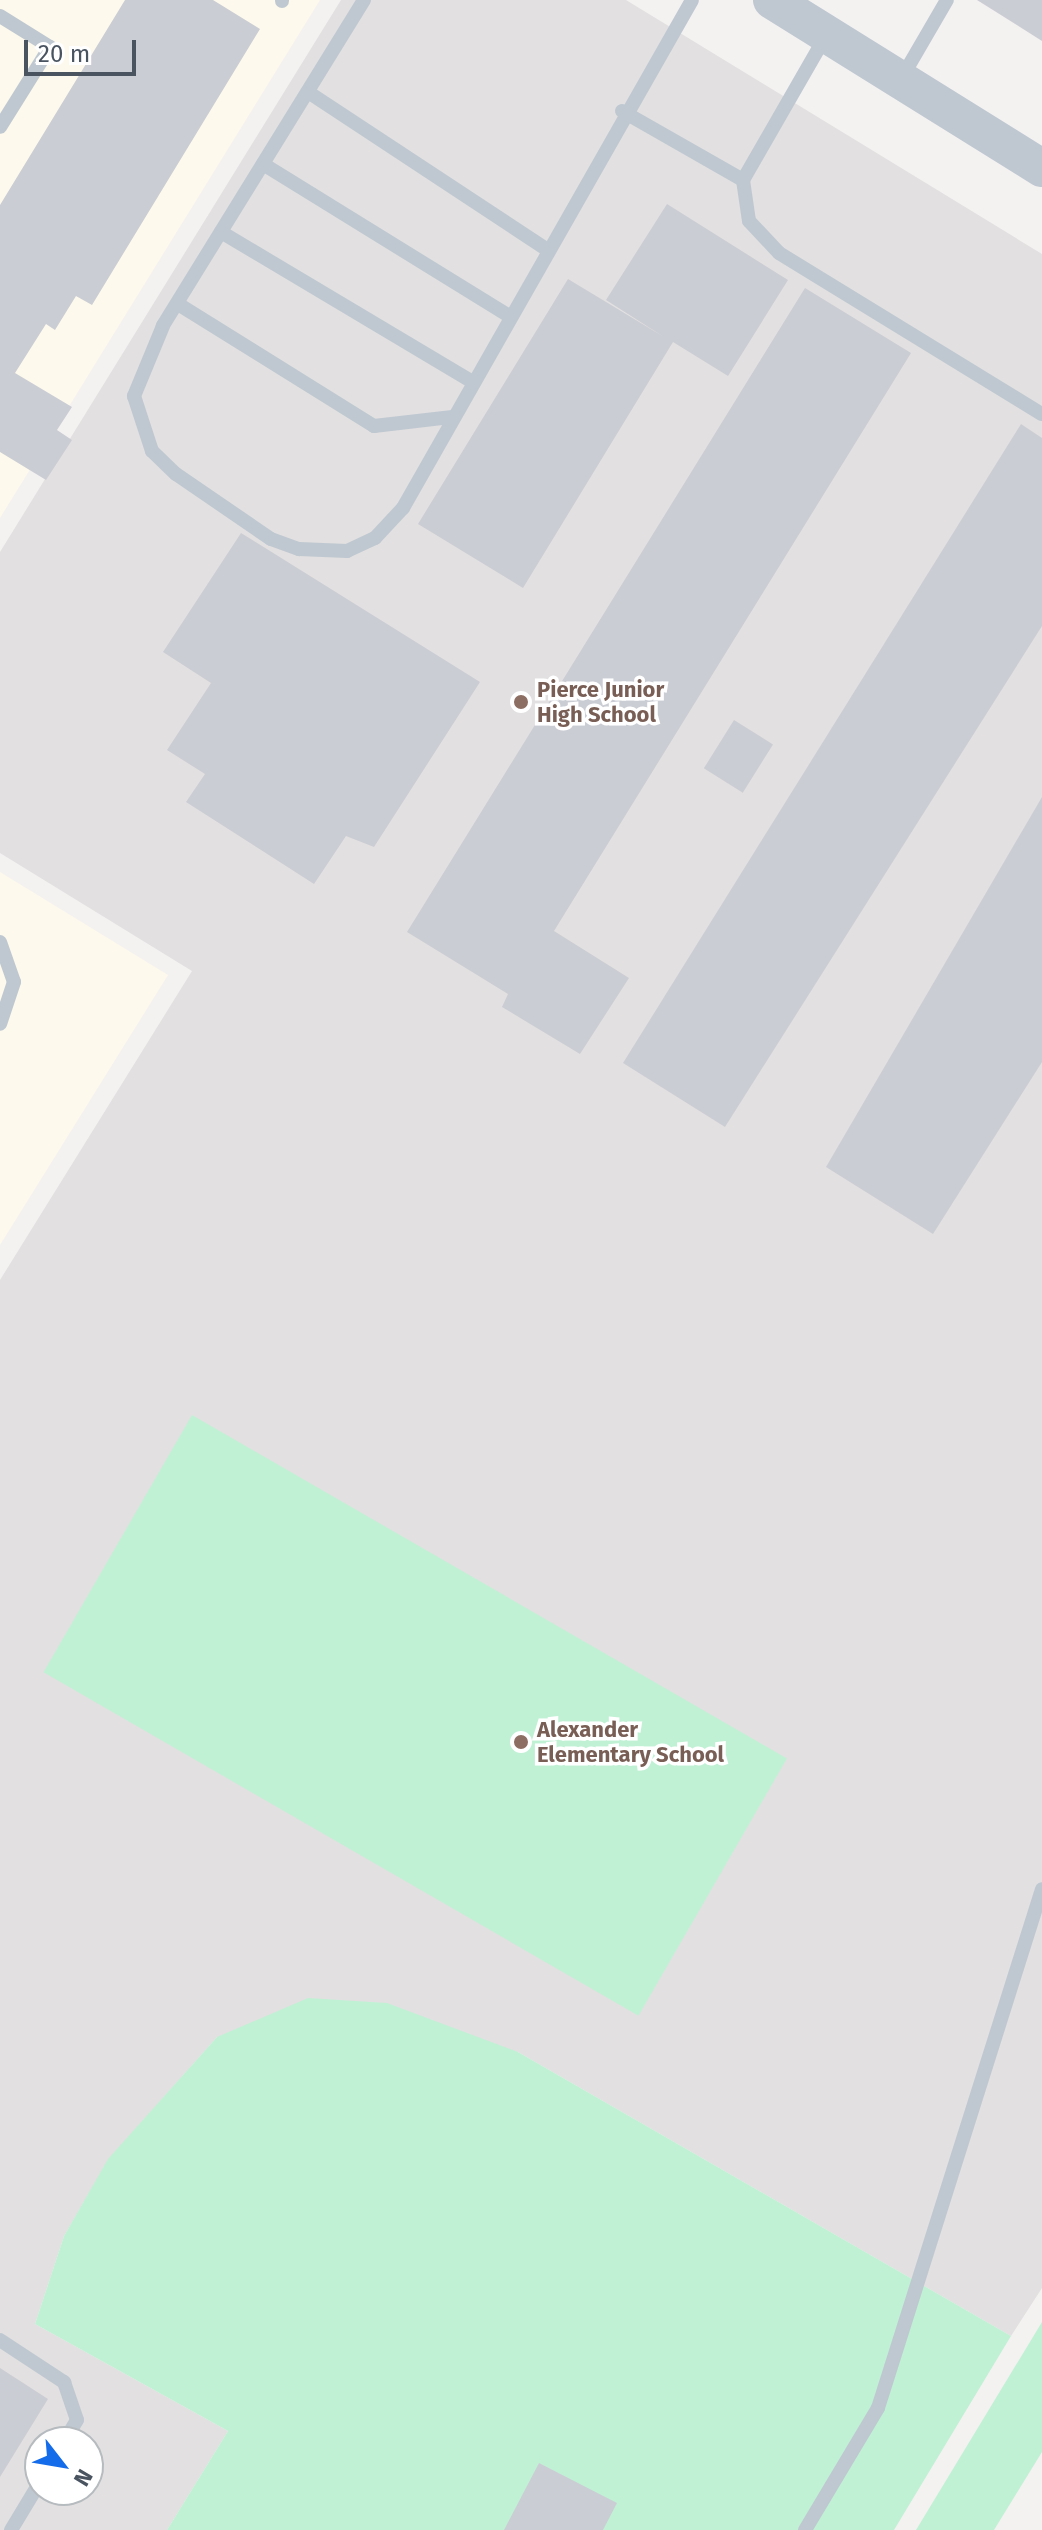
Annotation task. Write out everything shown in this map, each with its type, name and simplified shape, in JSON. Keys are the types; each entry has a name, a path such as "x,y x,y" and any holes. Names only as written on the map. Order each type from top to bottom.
{"street":[{"path":"772,0 1042,168"}],"lane":[{"path":"364,0 140,368 138,421 152,451 176,474 271,539 347,551 375,538 403,508 622,111 692,0"},
{"path":"900,79 947,0"},
{"path":"0,16 50,47 0,127"},
{"path":"827,34 743,180 749,221 779,253 1042,414"},
{"path":"308,92 546,249"},
{"path":"622,111 743,180"},
{"path":"263,164 509,316"},
{"path":"221,232 473,382"},
{"path":"178,304 374,426 452,417"},
{"path":"0,942 14,982 0,1024"},
{"path":"805,2530 878,2408 1042,1889"},
{"path":"0,2340 64,2382 77,2420 73,2426"},
{"path":"11,2530 26,2506"}],"shaded area":[{"path":"0,0 320,0 0,518"},
{"path":"341,0 626,0 1042,254 1042,2288 1011,2336 518,2052 217,2037 109,2159 64,2236 35,2324 228,2431 167,2530 0,2530 0,1280 192,971 0,853 0,552"},
{"path":"0,872 168,975 0,1245"}],"green space":[{"path":"192,1415 787,1758 638,2016 44,1672"},
{"path":"308,1998 387,2003 518,2052 1011,2336 894,2530 167,2530 228,2431 35,2324 64,2236 108,2159 217,2037"},
{"path":"1042,2322 1042,2452 994,2530 916,2530"}],"building":[{"path":"125,0 213,0 260,29 92,305 76,296 55,330 46,324 15,373 72,407 57,430 72,440 46,480 0,452 0,205"},
{"path":"977,0 1042,0 1042,41"},
{"path":"667,204 788,280 728,376 673,342 523,588 418,524 568,279 664,337 606,300"},
{"path":"805,288 911,353 554,931 629,978 580,1054 502,1007 508,994 407,932"},
{"path":"1021,424 1042,438 1042,626 725,1127 623,1063"},
{"path":"241,533 480,682 374,847 346,836 314,884 186,802 205,774 167,750 211,683 163,652"},
{"path":"734,720 773,744 743,793 704,768"},
{"path":"1042,797 1042,1062 933,1234 826,1167"},
{"path":"0,2368 48,2399 31,2426 24,2426 24,2438 0,2477"},
{"path":"539,2463 617,2503 603,2530 504,2530"}],"place":[{"name":"Pierce Junior High School","path":"521,702"},
{"name":"Alexander Elementary School","path":"521,1742"}]}
